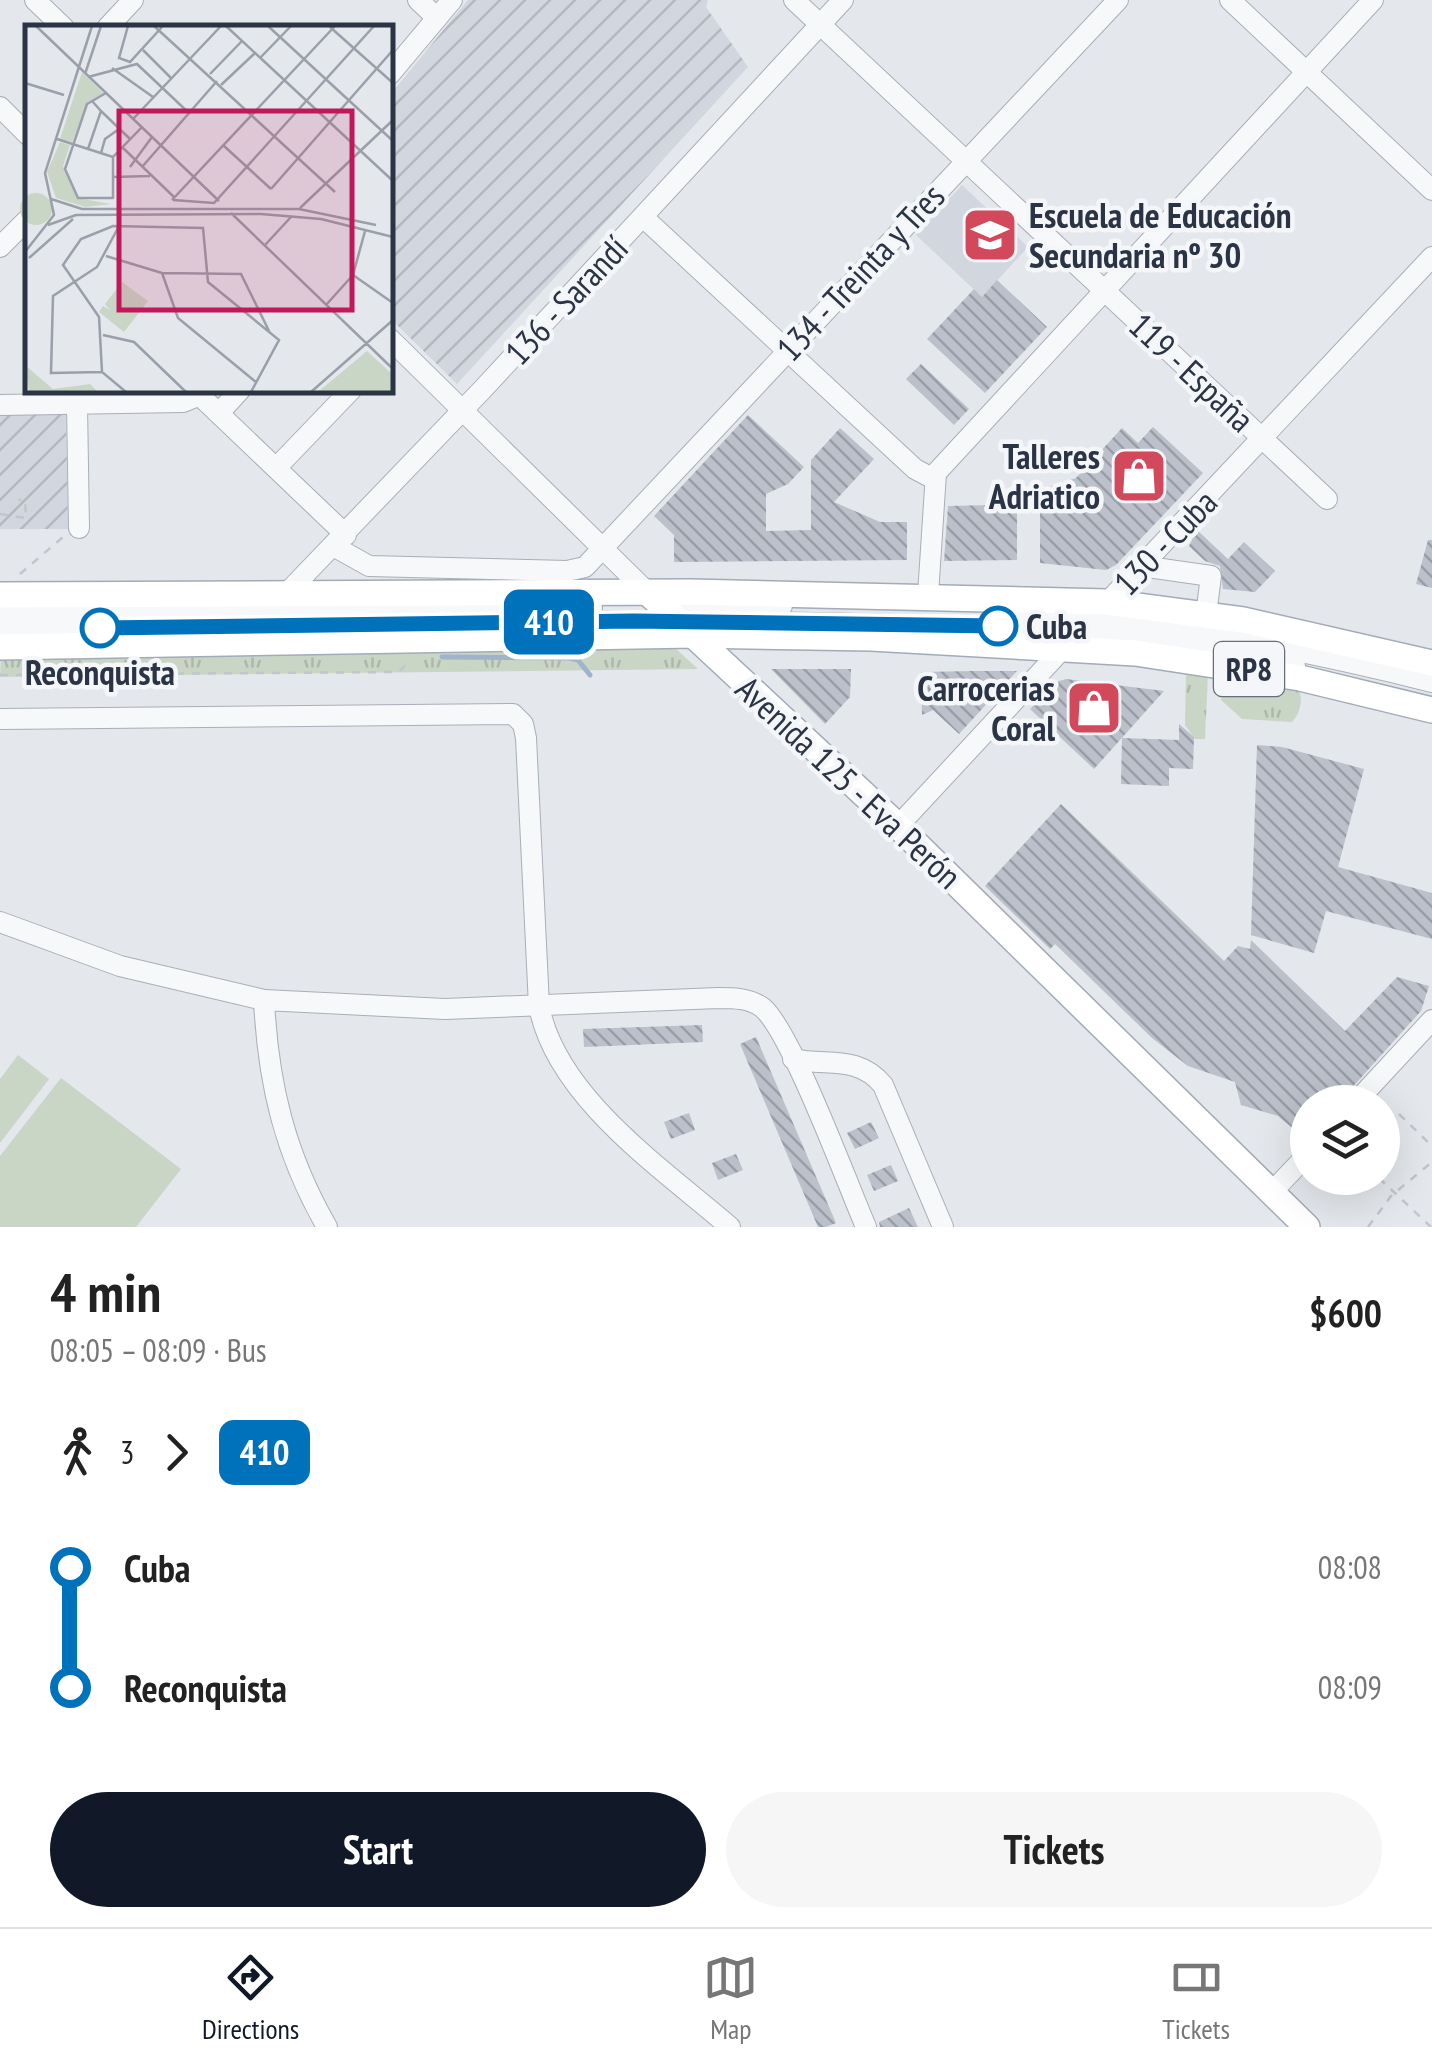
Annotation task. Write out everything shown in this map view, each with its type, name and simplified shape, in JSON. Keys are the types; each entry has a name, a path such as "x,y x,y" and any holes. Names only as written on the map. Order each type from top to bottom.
{"main road":[{"name":"RP8","path":"5,589 1085,625 1206,614 1432,663"},
{"name":"RP8","path":"0,647 671,614 928,596 1085,625 1242,668 1432,710"},
{"name":"Avenida 125 - Eva Perón","path":"671,614 898,826 1307,1227"}],"street":[{"path":"35,0 61,25"},
{"path":"110,25 133,0"},
{"path":"418,0 437,18"},
{"path":"392,72 452,0"},
{"name":"119 - España","path":"794,0 1327,499"},
{"name":"136 - Sarandí","path":"285,596 843,0"},
{"name":"134 - Treinta y Tres","path":"340,541 369,566 567,571 585,567 1118,0"},
{"path":"1230,0 1432,190"},
{"path":"928,596 934,478 1373,0"},
{"path":"1,111 25,132"},
{"path":"643,216 915,469 934,478"},
{"path":"0,247 25,226"},
{"name":"130 - Cuba","path":"898,826 1432,257"},
{"name":"Avenida 125 - Eva Perón","path":"392,344 671,614"},
{"path":"219,413 238,392"},
{"path":"277,466 349,392"},
{"path":"0,405 183,402 197,393 277,466 340,541"},
{"path":"76,405 79,526"},
{"path":"1141,566 1211,576 1206,614"},
{"path":"0,631 671,614 864,605 1284,647 1432,682"},
{"path":"0,613 671,614"},
{"path":"1085,625 1249,656 1432,700"},
{"path":"0,719 513,714 524,724 526,738 539,1006 551,1050 577,1085 730,1227"},
{"path":"0,922 120,966 264,1000 383,1008 745,1000 764,1010 774,1021 866,1227"},
{"path":"264,1000 276,1111 306,1191 327,1227"},
{"path":"1372,1085 1432,1020"},
{"path":"793,1060 856,1064 872,1072 883,1085 943,1227"},
{"path":"1271,1193 1290,1173"}],"path":[{"path":"0,514 26,518 25,500 18,500"},
{"path":"5,589 79,526"},
{"path":"1400,1115 1432,1146"},
{"path":"1400,1188 1432,1162"},
{"path":"1368,1227 1393,1195"},
{"path":"1398,1195 1431,1227"}],"shaded area":[{"path":"468,0 708,0 706,7 748,67 457,384 392,320 392,93"},
{"path":"962,185 1028,247 982,297 916,235"},
{"path":"66,414 68,529 0,529 0,415"}],"green space":[{"path":"673,646 698,669 0,677 1,655"},
{"path":"1186,672 1208,673 1205,739 1195,739 1185,725"},
{"path":"1222,678 1298,689 1301,701 1297,715 1292,722 1242,719 1221,700"},
{"path":"18,1055 49,1079 0,1143 0,1079"},
{"path":"61,1078 181,1169 136,1227 0,1227 0,1156"}],"building":[{"path":"997,280 1047,327 985,393 927,339 974,289 982,297"},
{"path":"921,364 969,409 954,425 906,379"},
{"path":"748,415 804,467 788,484 766,494 766,531 811,530 811,460 840,428 874,459 834,502 880,522 907,522 907,560 674,562 674,535 654,516"},
{"path":"1153,427 1203,473 1116,565 1106,570 1040,563 1040,490 1076,478 1122,428 1138,443"},
{"path":"1017,498 1017,560 944,561 948,506 994,505"},
{"path":"1197,530 1228,559 1244,542 1275,571 1255,592 1223,589 1220,566 1205,561 1189,546"},
{"path":"1428,540 1432,540 1432,588 1416,584"},
{"path":"771,669 851,669 850,697 825,724"},
{"path":"1017,671 959,734 933,710 922,715 921,672"},
{"path":"1066,679 1164,691 1094,769 1030,709 1056,682"},
{"path":"1179,724 1194,737 1193,769 1169,768 1169,786 1121,784 1122,738 1179,740"},
{"path":"1257,745 1282,747 1364,769 1338,867 1432,893 1432,939 1326,911 1314,953 1251,935"},
{"path":"1061,804 1224,961 1238,946 1250,949 1251,940 1345,1031 1397,977 1429,986 1421,1011 1354,1085 1290,1085 1290,1126 1278,1116 1241,1105 1235,1082 1188,1066 1152,1038 1055,944 1050,949 985,886"},
{"path":"702,1025 703,1042 584,1047 583,1029"},
{"path":"756,1037 836,1223 826,1227 818,1227 740,1044"},
{"path":"689,1113 695,1130 671,1139 664,1122"},
{"path":"871,1122 879,1138 855,1149 847,1133"},
{"path":"736,1154 743,1170 718,1180 712,1163"},
{"path":"891,1165 898,1181 874,1191 867,1175"},
{"path":"909,1208 918,1227 880,1227 879,1222"}],"waterway":[{"path":"442,657 569,658 578,660 590,675"}],"bus line":[{"name":"410","path":"100,628 633,621 998,626"}],"place":[{"name":"Escuela de Educación Secundaria nº 30","path":"990,235"},
{"name":"Talleres Adriatico","path":"1139,476"},
{"name":"Cuba","path":"998,626"},
{"name":"Reconquista","path":"100,628"},
{"name":"Carrocerias Coral","path":"1094,708"}]}
